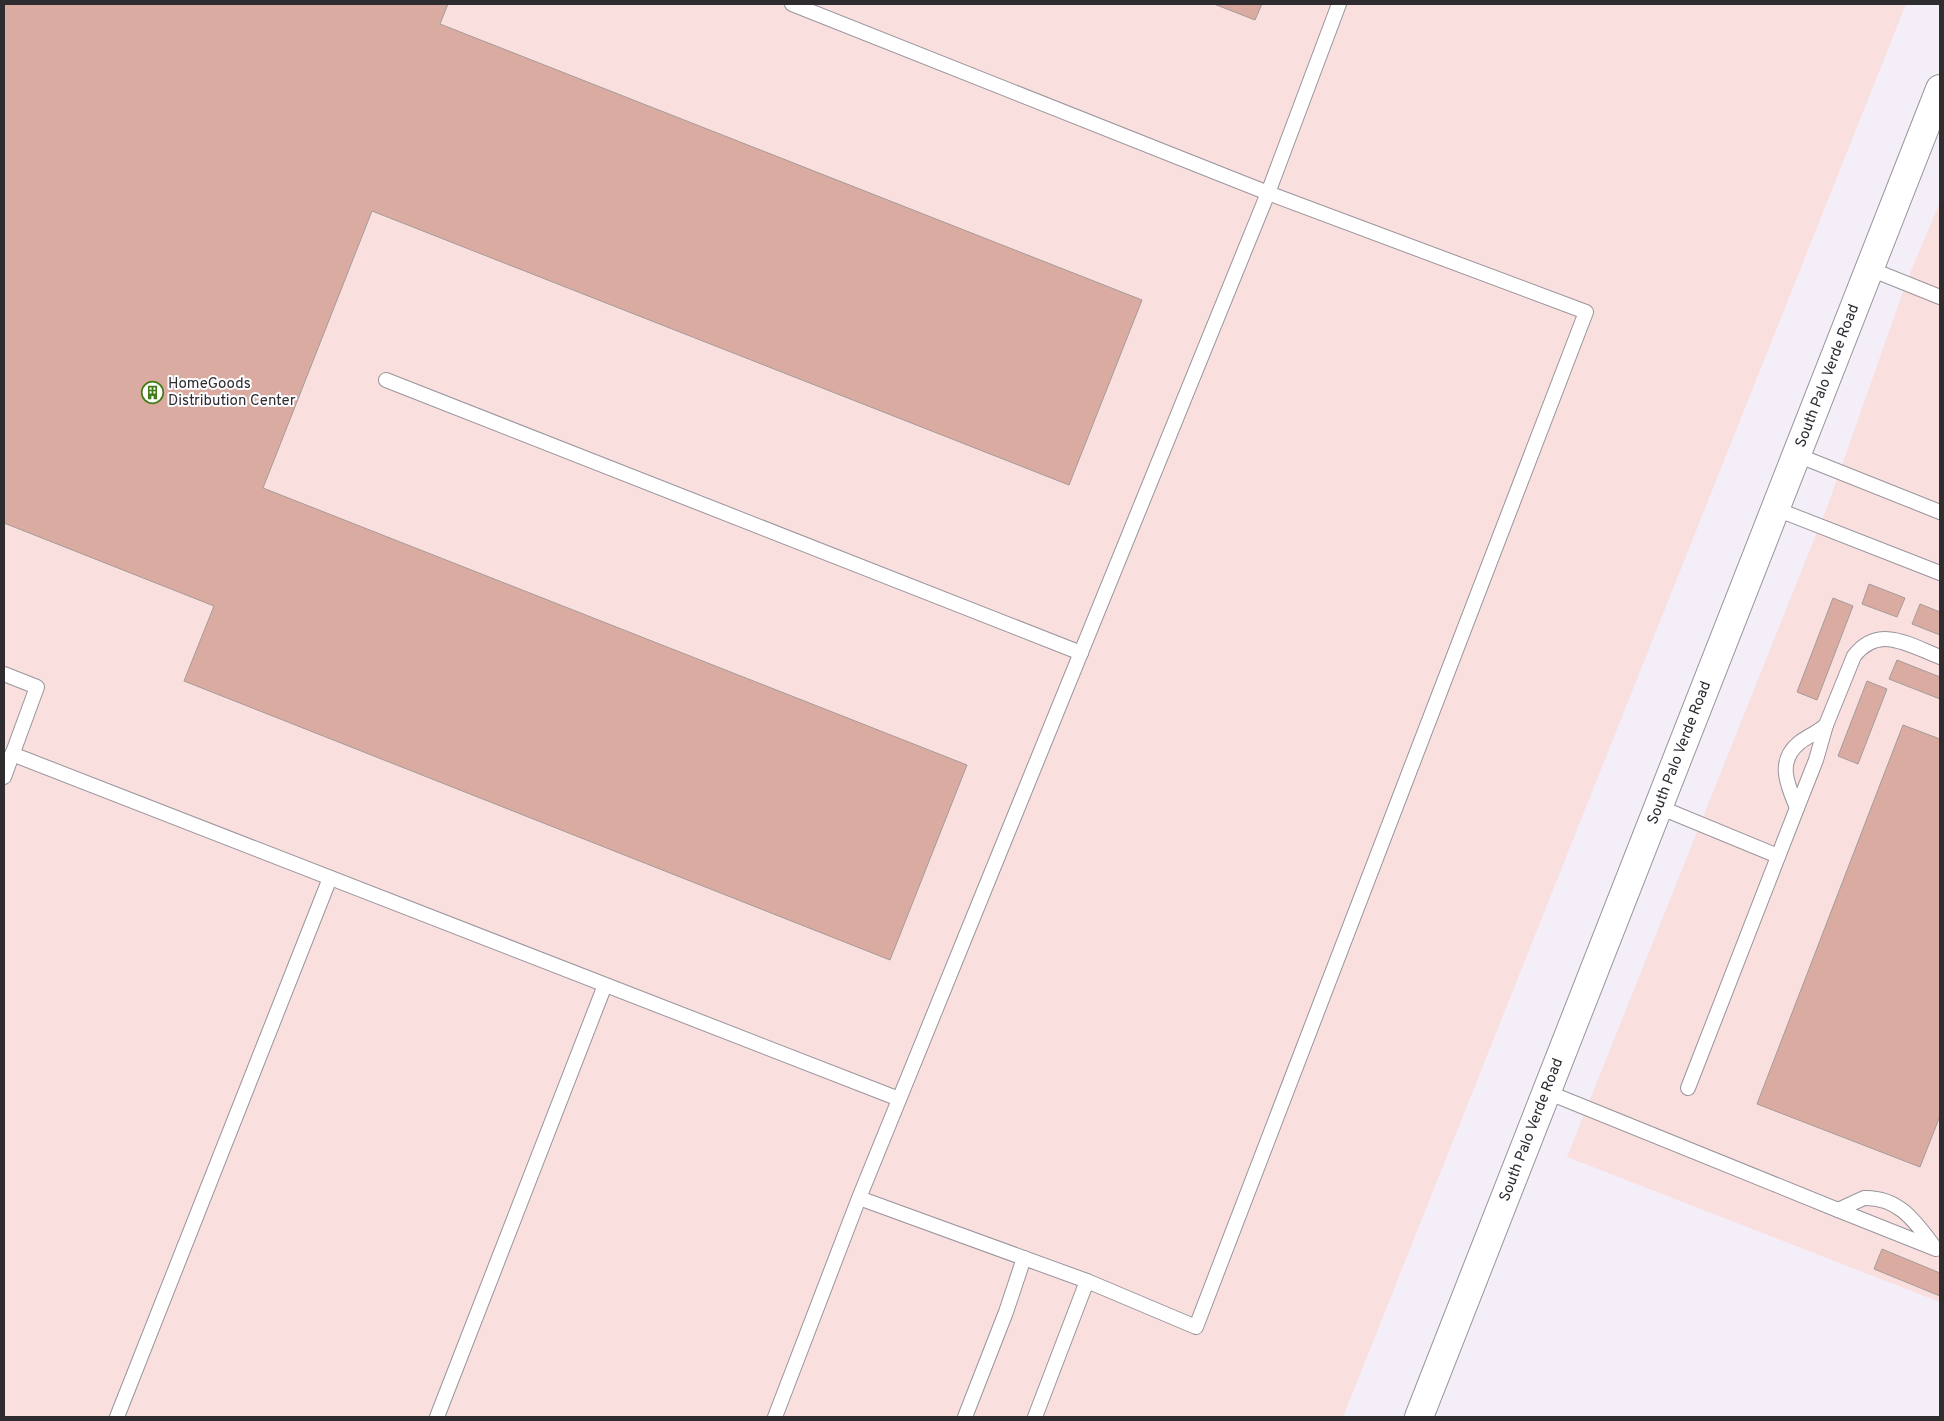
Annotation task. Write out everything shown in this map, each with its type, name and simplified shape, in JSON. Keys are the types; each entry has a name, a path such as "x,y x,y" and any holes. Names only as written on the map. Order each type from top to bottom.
{"street":[{"name":"South Palo Verde Road","path":"1419,1417 1940,89"}],"lane":[{"path":"792,4 1268,193 1586,312 1196,1327 1087,1281 859,1198"},
{"path":"775,1417 859,1198 1268,193 1339,4"},
{"path":"1870,269 1940,297"},
{"path":"386,380 1081,653"},
{"path":"1797,455 1940,512"},
{"path":"1776,509 1940,573"},
{"path":"1688,1088 1816,760 1826,726 1854,656 1861,647 1873,640 1885,638 1899,640 1940,657"},
{"path":"4,674 37,687 4,777"},
{"path":"1797,808 1785,776 1786,766 1792,750 1799,742 1826,726"},
{"path":"12,754 899,1099"},
{"path":"1659,807 1778,856"},
{"path":"117,1417 330,878"},
{"path":"437,1417 605,985"},
{"path":"1547,1092 1938,1250"},
{"path":"1838,1210 1864,1198 1876,1198 1892,1204 1908,1214 1938,1250"},
{"path":"965,1417 1006,1312 1024,1258"},
{"path":"1035,1417 1087,1281"}],"shaded area":[{"path":"4,4 1906,4 1343,1417 4,1417"},
{"path":"1940,202 1940,1302 1567,1157 1829,502 1906,283"}],"building":[{"name":"HomeGoods Distribution Center","path":"4,4 448,4 440,24 1142,300 1069,485 372,211 263,488 967,765 890,960 184,681 214,606 4,523"},
{"path":"1214,4 1262,4 1255,20"},
{"path":"1869,584 1905,598 1897,617 1862,604"},
{"path":"1833,598 1853,606 1817,700 1797,692"},
{"path":"1920,604 1940,612 1940,635 1912,624"},
{"path":"1897,660 1940,677 1940,699 1889,679"},
{"path":"1867,681 1887,689 1858,764 1838,756"},
{"path":"1903,725 1940,739 1940,1116 1920,1167 1757,1104"},
{"path":"1882,1249 1940,1273 1940,1296 1874,1269"}],"place":[{"name":"HomeGoods Distribution Center","path":"152,393"}]}
